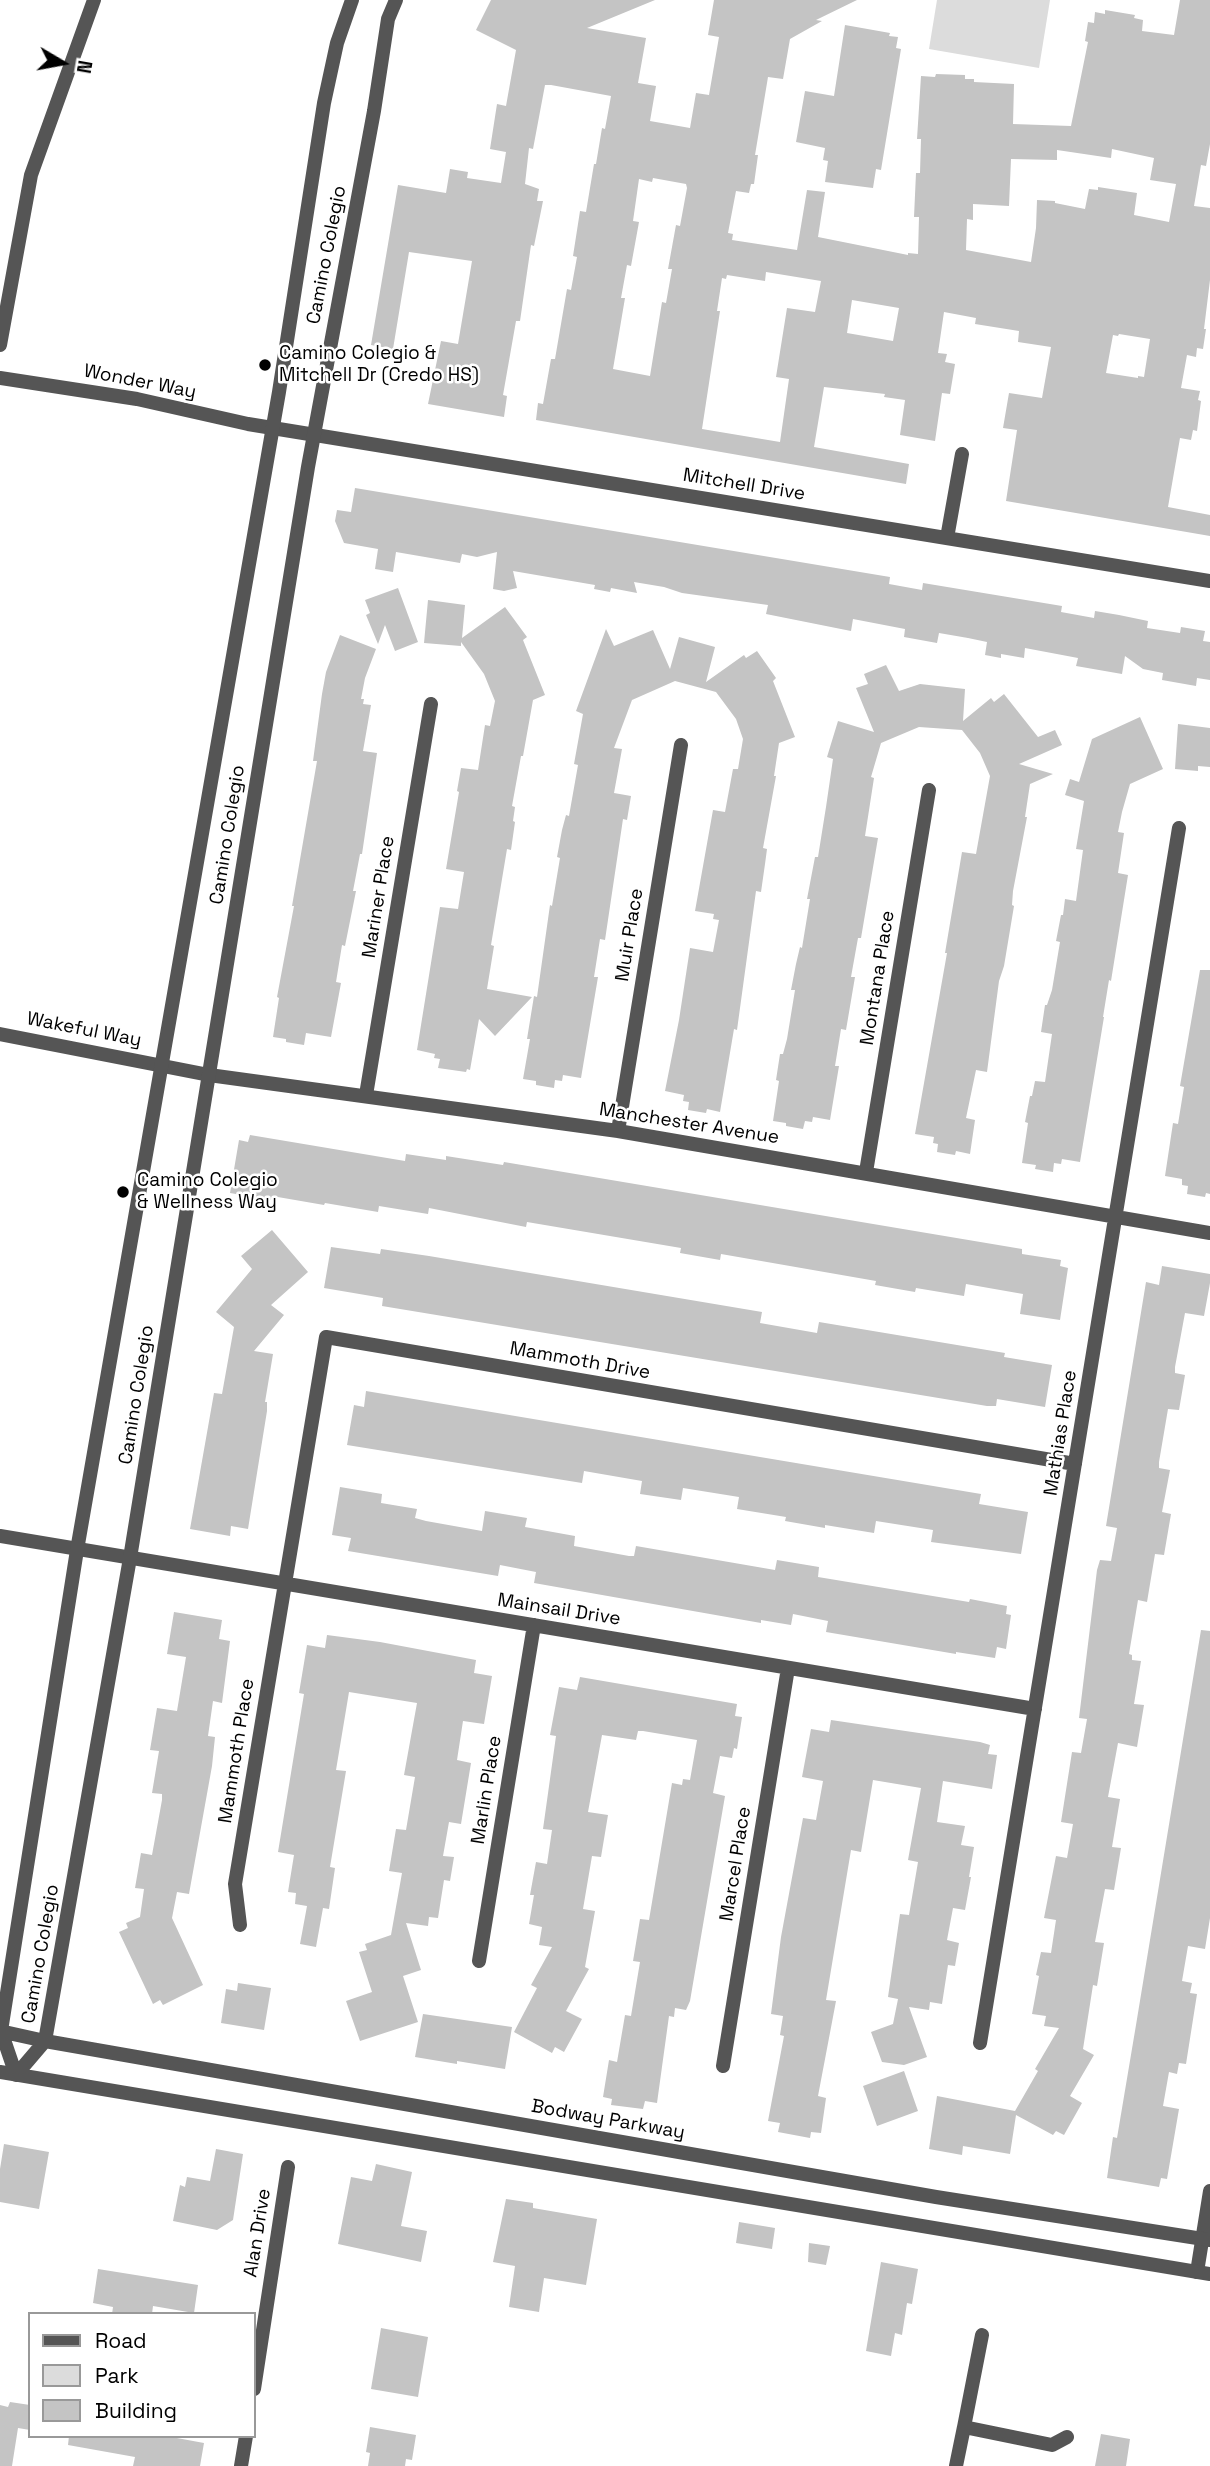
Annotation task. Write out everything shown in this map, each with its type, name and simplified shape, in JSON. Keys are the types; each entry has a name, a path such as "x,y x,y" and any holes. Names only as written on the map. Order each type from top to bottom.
{"street":[{"path":"0,345 31,174 94,0"},
{"name":"Camino Colegio","path":"16,2075 1,2031 77,1550 272,427 324,103 337,43 352,0"},
{"name":"Camino Colegio","path":"16,2075 45,2041 130,1558 314,433 374,111 388,19 396,0"},
{"name":"Wonder Way","path":"0,378 136,399 272,427"},
{"name":"Mitchell Drive","path":"272,427 1210,581"},
{"path":"947,538 962,454"},
{"name":"Mariner Place","path":"366,1095 431,704"},
{"name":"Muir Place","path":"618,1131 681,745"},
{"name":"Montana Place","path":"866,1172 929,790"},
{"name":"Mathias Place","path":"980,2043 1179,828"},
{"name":"Wakeful Way","path":"0,1034 161,1065"},
{"name":"Manchester Avenue","path":"161,1065 209,1075 618,1131 1210,1233"},
{"name":"Mammoth Drive","path":"284,1584 326,1338 1075,1465"},
{"name":"Mainsail Drive","path":"0,1536 1035,1709"},
{"name":"Mammoth Place","path":"240,1925 235,1884 284,1584"},
{"name":"Marlin Place","path":"479,1961 534,1625"},
{"name":"Marcel Place","path":"723,2066 788,1668"},
{"name":"Bodway Parkway","path":"1,2031 45,2041 923,2195 1206,2239"},
{"path":"0,2073 1203,2273 1210,2192"},
{"name":"Alan Drive","path":"256,2376 288,2167"},
{"path":"956,2466 982,2335"},
{"path":"964,2427 1052,2445 1067,2437"},
{"path":"241,2466 246,2438"}],"green space":[{"path":"937,0 1050,0 1039,68 929,49"}],"building":[{"path":"491,0 655,0 587,28 646,38 638,83 656,86 650,121 690,128 696,93 709,95 719,37 708,35 714,0 857,0 816,20 822,21 790,39 783,79 768,77 755,155 758,155 754,184 751,184 749,193 736,191 728,233 733,234 732,240 797,250 807,190 825,192 818,237 908,255 918,254 919,217 914,217 916,173 920,173 921,139 917,139 921,76 965,75 965,79 974,79 974,82 1014,84 1013,124 1071,126 1088,42 1085,41 1088,22 1094,23 1095,12 1105,14 1105,10 1135,15 1134,18 1143,20 1142,31 1174,35 1180,0 1210,0 1210,144 1206,166 1201,165 1194,206 1210,208 1210,280 1203,349 1197,348 1196,357 1187,355 1181,388 1200,391 1198,400 1201,401 1197,431 1193,430 1191,440 1180,438 1168,507 1210,515 1210,536 1006,501 1017,430 1003,428 1009,393 1042,398 1051,347 1018,342 1019,331 975,324 976,318 944,312 938,353 947,354 945,362 955,364 950,394 942,393 935,441 900,435 905,400 884,397 885,394 824,387 814,447 909,464 906,484 536,420 538,403 543,404 551,359 555,359 567,289 571,290 577,257 573,256 580,211 586,212 594,164 602,128 605,129 611,96 551,85 545,85 533,149 529,148 525,184 539,189 537,201 543,201 534,246 531,245 520,321 516,321 503,395 507,396 504,417 428,404 441,341 458,344 472,261 409,252 393,349 371,345 398,185 446,193 450,169 468,172 467,178 501,183 506,152 490,149 497,104 506,106 516,50 476,30","holes":["1112,149 1154,158 1150,180 1176,184 1169,222 1134,215 1137,193 1098,187 1098,190 1089,189 1085,209 1055,201 1037,200 1031,262 966,250 967,219 973,220 973,204 1009,206 1011,159 1057,160 1057,150 1111,158","653,178 686,184 687,188 680,226 676,225 668,269 672,269 666,303 662,302 650,376 613,369 625,298 621,298 627,265 631,266 639,222 633,221 639,179 652,182","766,272 821,281 815,312 787,308 776,377 789,379 780,442 702,429 720,311 717,311 722,278 726,279 727,275 765,281","852,300 899,308 893,341 847,333","1113,335 1150,339 1144,377 1106,373"]},
{"path":"845,25 890,33 889,36 898,37 896,48 901,49 881,170 876,169 873,188 825,182 828,161 823,160 825,148 796,142 805,91 834,96"},
{"path":"355,488 890,577 889,584 922,590 923,583 1062,606 1061,612 1094,618 1095,611 1119,615 1148,621 1147,628 1180,633 1181,627 1205,631 1203,641 1210,642 1210,680 1197,678 1196,686 1162,680 1163,673 1143,669 1125,656 1122,674 1076,666 1078,658 1025,648 1024,658 1001,654 1001,658 985,655 987,642 968,638 939,633 937,643 904,637 905,629 853,619 851,631 766,614 768,605 682,593 634,582 637,593 611,588 610,592 594,589 595,585 513,571 517,588 504,591 493,589 497,552 477,557 462,554 460,563 396,552 393,572 375,569 378,549 344,543 335,521 337,510 351,512"},
{"path":"398,588 418,642 395,651 385,625 378,644 366,615 370,613 365,600"},
{"path":"428,600 465,605 462,638 505,607 527,637 523,640 545,695 533,700 521,756 512,806 515,807 515,822 511,850 507,849 491,945 494,946 487,989 532,997 495,1036 479,1019 470,1070 467,1069 466,1072 438,1068 440,1059 434,1058 435,1054 417,1050 440,907 458,909 464,872 446,869 461,768 478,770 485,725 490,726 495,701 484,674 461,642 461,646 424,643"},
{"path":"606,629 614,646 653,630 670,669 679,637 715,647 706,682 744,655 746,658 757,651 776,678 773,681 795,737 779,743 763,848 767,849 761,892 756,891 737,1030 734,1029 720,1112 707,1109 706,1113 688,1110 689,1102 683,1101 684,1095 665,1091 690,948 713,952 719,920 713,919 714,914 695,911 713,810 725,812 733,769 738,769 743,739 736,719 716,692 675,681 632,700 614,748 622,749 614,793 631,796 627,820 623,819 605,940 600,939 594,977 598,977 581,1078 563,1075 562,1081 555,1080 554,1088 536,1085 536,1081 523,1079 534,996 537,997 550,905 552,906 560,858 557,857 566,815 569,816 578,765 574,764 583,714 576,711"},
{"path":"340,635 376,649 365,678 361,699 364,699 363,704 371,705 363,751 377,753 362,854 353,891 356,891 336,982 341,983 331,1037 306,1033 304,1045 273,1037 277,997 317,761 313,761 322,694 326,672"},
{"path":"886,665 899,691 920,684 965,689 963,721 991,698 994,702 1004,694 1038,737 1055,730 1062,745 1019,764 1053,774 1030,784 1027,817 1013,891 1014,906 999,981 987,1072 976,1070 966,1118 975,1120 970,1154 956,1151 955,1155 937,1152 938,1144 933,1143 934,1137 915,1134 962,852 976,854 990,776 980,753 962,730 919,727 881,743 871,777 874,778 865,836 878,838 861,938 858,938 851,977 855,977 846,1030 841,1029 835,1066 839,1066 830,1120 813,1117 812,1122 805,1121 803,1129 773,1121 780,1054 783,1054 787,1039 795,990 791,990 800,947 802,948 810,899 807,899 815,857 818,857 826,807 833,759 827,757 838,721 874,732 856,688 868,684 864,674"},
{"path":"1140,717 1163,769 1130,784 1122,812 1118,832 1124,833 1118,873 1128,875 1080,1162 1062,1159 1061,1164 1054,1163 1053,1172 1035,1169 1036,1165 1022,1163 1028,1123 1025,1122 1035,1081 1045,1082 1052,1034 1041,1032 1045,1005 1052,990 1060,942 1056,941 1061,915 1065,899 1076,901 1083,850 1076,849 1084,801 1065,795 1070,779 1079,782 1092,739"},
{"path":"1178,724 1210,728 1210,767 1198,766 1198,771 1175,769"},
{"path":"1200,970 1210,970 1210,1194 1206,1193 1205,1197 1187,1194 1188,1186 1182,1185 1182,1179 1165,1176 1173,1123 1178,1124 1184,1087 1180,1086"},
{"path":"250,1135 405,1161 406,1154 446,1160 446,1156 503,1165 504,1162 1022,1249 1022,1254 1061,1260 1060,1266 1068,1268 1060,1320 1020,1314 1023,1294 966,1284 964,1296 916,1288 915,1292 875,1285 876,1281 721,1254 720,1260 680,1253 681,1248 527,1222 526,1227 429,1208 428,1214 379,1206 378,1212 272,1196 271,1200 230,1193 239,1140 248,1142"},
{"path":"272,1230 308,1272 271,1305 284,1315 254,1351 273,1354 265,1402 267,1411 248,1529 231,1526 230,1536 190,1529 214,1393 222,1394 234,1327 216,1312 252,1269 241,1256"},
{"path":"331,1247 380,1254 381,1249 429,1256 762,1312 760,1323 817,1333 819,1322 1005,1353 1004,1357 1052,1365 1045,1407 997,1399 996,1406 987,1406 382,1306 383,1298 324,1288"},
{"path":"1162,1266 1210,1274 1210,1283 1204,1316 1185,1313 1175,1367 1175,1373 1185,1375 1179,1410 1168,1409 1159,1462 1159,1468 1170,1470 1162,1512 1171,1514 1164,1555 1155,1554 1147,1602 1138,1600 1129,1654 1132,1655 1132,1660 1141,1661 1134,1704 1144,1705 1137,1747 1118,1743 1108,1797 1120,1799 1112,1847 1121,1848 1114,1890 1105,1889 1095,1942 1104,1943 1097,1986 1093,1985 1083,2049 1094,2055 1070,2096 1082,2103 1064,2135 1056,2131 1053,2135 1016,2115 1010,2154 963,2146 962,2155 929,2149 937,2096 1015,2111 1059,2028 1044,2026 1046,2016 1032,2014 1039,1976 1036,1975 1041,1952 1051,1953 1056,1920 1044,1918 1056,1856 1067,1858 1073,1824 1061,1822 1072,1752 1081,1753 1087,1719 1079,1718 1097,1570 1100,1560 1111,1561 1117,1528 1106,1526 1146,1282 1159,1285"},
{"path":"366,1391 981,1494 979,1504 1028,1512 1021,1554 931,1542 933,1530 876,1521 874,1533 785,1521 786,1517 737,1509 739,1497 683,1488 681,1500 640,1494 642,1481 584,1471 582,1483 347,1445 354,1405 364,1407"},
{"path":"340,1487 382,1494 381,1503 417,1509 415,1518 482,1531 485,1511 527,1518 525,1527 575,1536 574,1546 634,1556 636,1546 775,1570 777,1560 819,1567 818,1577 1007,1606 1006,1614 1011,1615 1006,1649 997,1647 995,1658 956,1654 826,1632 828,1621 793,1614 791,1625 761,1620 761,1623 534,1583 536,1572 500,1565 498,1576 348,1551 351,1538 332,1535"},
{"path":"174,1612 222,1620 219,1639 230,1641 222,1703 213,1701 208,1736 215,1737 212,1766 189,1894 177,1892 172,1918 203,1985 163,2005 160,2000 153,2004 119,1932 128,1928 126,1923 140,1917 144,1889 135,1888 141,1853 152,1855 162,1800 162,1794 152,1793 159,1751 150,1750 157,1708 177,1711 186,1657 167,1654"},
{"path":"1201,1630 1210,1631 1210,1918 1205,1949 1188,1946 1182,1981 1192,1983 1190,1993 1197,1994 1186,2064 1179,2063 1177,2074 1169,2072 1163,2106 1179,2109 1167,2179 1161,2178 1159,2187 1107,2178 1113,2137 1117,2138"},
{"path":"327,1635 476,1660 474,1673 492,1676 484,1724 463,1721 457,1760 471,1763 461,1824 449,1822 443,1856 454,1857 450,1881 444,1880 438,1918 429,1917 428,1926 406,1923 421,1970 403,1976 418,2022 360,2041 346,2001 372,1992 359,1952 367,1950 365,1944 391,1935 402,1873 389,1871 396,1829 406,1830 415,1777 404,1775 417,1703 349,1692 336,1770 346,1771 330,1867 335,1868 329,1909 323,1908 316,1947 300,1944 307,1906 295,1904 296,1893 288,1892 294,1855 278,1852 304,1694 299,1693 307,1645 325,1648"},
{"path":"580,1677 737,1704 735,1716 742,1717 737,1749 734,1748 732,1758 720,1756 713,1793 725,1796 690,2001 686,2010 675,2008 674,2017 669,2016 657,2103 645,2101 643,2109 611,2105 612,2099 603,2097 609,2060 617,2062 625,2015 631,2016 640,1962 633,1961 640,1919 649,1920 672,1783 682,1785 683,1779 690,1780 697,1740 643,1731 638,1731 636,1740 602,1735 588,1812 608,1815 601,1857 592,1856 583,1909 595,1911 585,1967 589,1969 566,2011 582,2019 564,2052 555,2047 552,2053 514,2032 537,1988 531,1985 552,1947 539,1945 542,1927 529,1924 534,1895 530,1895 536,1862 547,1864 552,1830 543,1829 556,1736 550,1735 559,1687 577,1690"},
{"path":"831,1720 980,1742 990,1745 988,1754 997,1755 992,1789 943,1781 937,1822 965,1826 961,1845 974,1847 971,1877 965,1910 953,1908 947,1940 959,1943 955,1966 948,1965 942,2004 930,2002 929,2010 909,2007 927,2057 904,2065 882,2062 871,2032 893,2024 898,1999 888,1997 900,1914 909,1915 918,1862 908,1860 921,1788 873,1780 861,1852 851,1850 826,2000 836,2001 818,2096 826,2098 821,2133 811,2132 810,2138 778,2132 780,2123 768,2121 784,2036 780,2035 783,2016 771,2014 781,1937 803,1818 816,1820 823,1781 802,1777 811,1729 829,1732"},
{"path":"238,1983 271,1988 264,2030 221,2023 226,1989 237,1991"},
{"path":"423,2014 512,2027 505,2069 415,2057"},
{"path":"904,2071 918,2111 877,2126 863,2086"},
{"path":"4,2144 49,2152 39,2209 0,2202 0,2169"},
{"path":"216,2149 243,2154 233,2220 217,2230 173,2221 180,2185 185,2187 187,2177 210,2181"},
{"path":"376,2164 412,2172 401,2226 427,2231 421,2262 338,2244 351,2177 372,2181"},
{"path":"506,2199 533,2203 533,2208 597,2219 586,2285 544,2278 539,2312 509,2307 515,2266 493,2262"},
{"path":"739,2222 775,2228 772,2249 736,2243"},
{"path":"809,2243 830,2246 826,2265 808,2262"},
{"path":"881,2262 918,2269 912,2304 907,2303 902,2335 895,2333 891,2356 866,2351"},
{"path":"98,2269 198,2285 194,2312 153,2306 152,2312 112,2312 113,2307 93,2303"},
{"path":"381,2328 428,2337 418,2397 371,2389"},
{"path":"10,2402 28,2405 28,2430 18,2428 12,2466 0,2466 0,2405 8,2407"},
{"path":"370,2427 416,2435 412,2460 406,2459 405,2466 368,2466 370,2453 366,2452"},
{"path":"1101,2434 1130,2439 1126,2466 1095,2466"},
{"path":"69,2438 177,2438 204,2443 200,2466 133,2466 135,2457 68,2445"}],"place":[{"name":"Camino Colegio & Mitchell Dr (Credo HS)","path":"265,365"},
{"name":"Camino Colegio & Wellness Way","path":"123,1192"}]}
